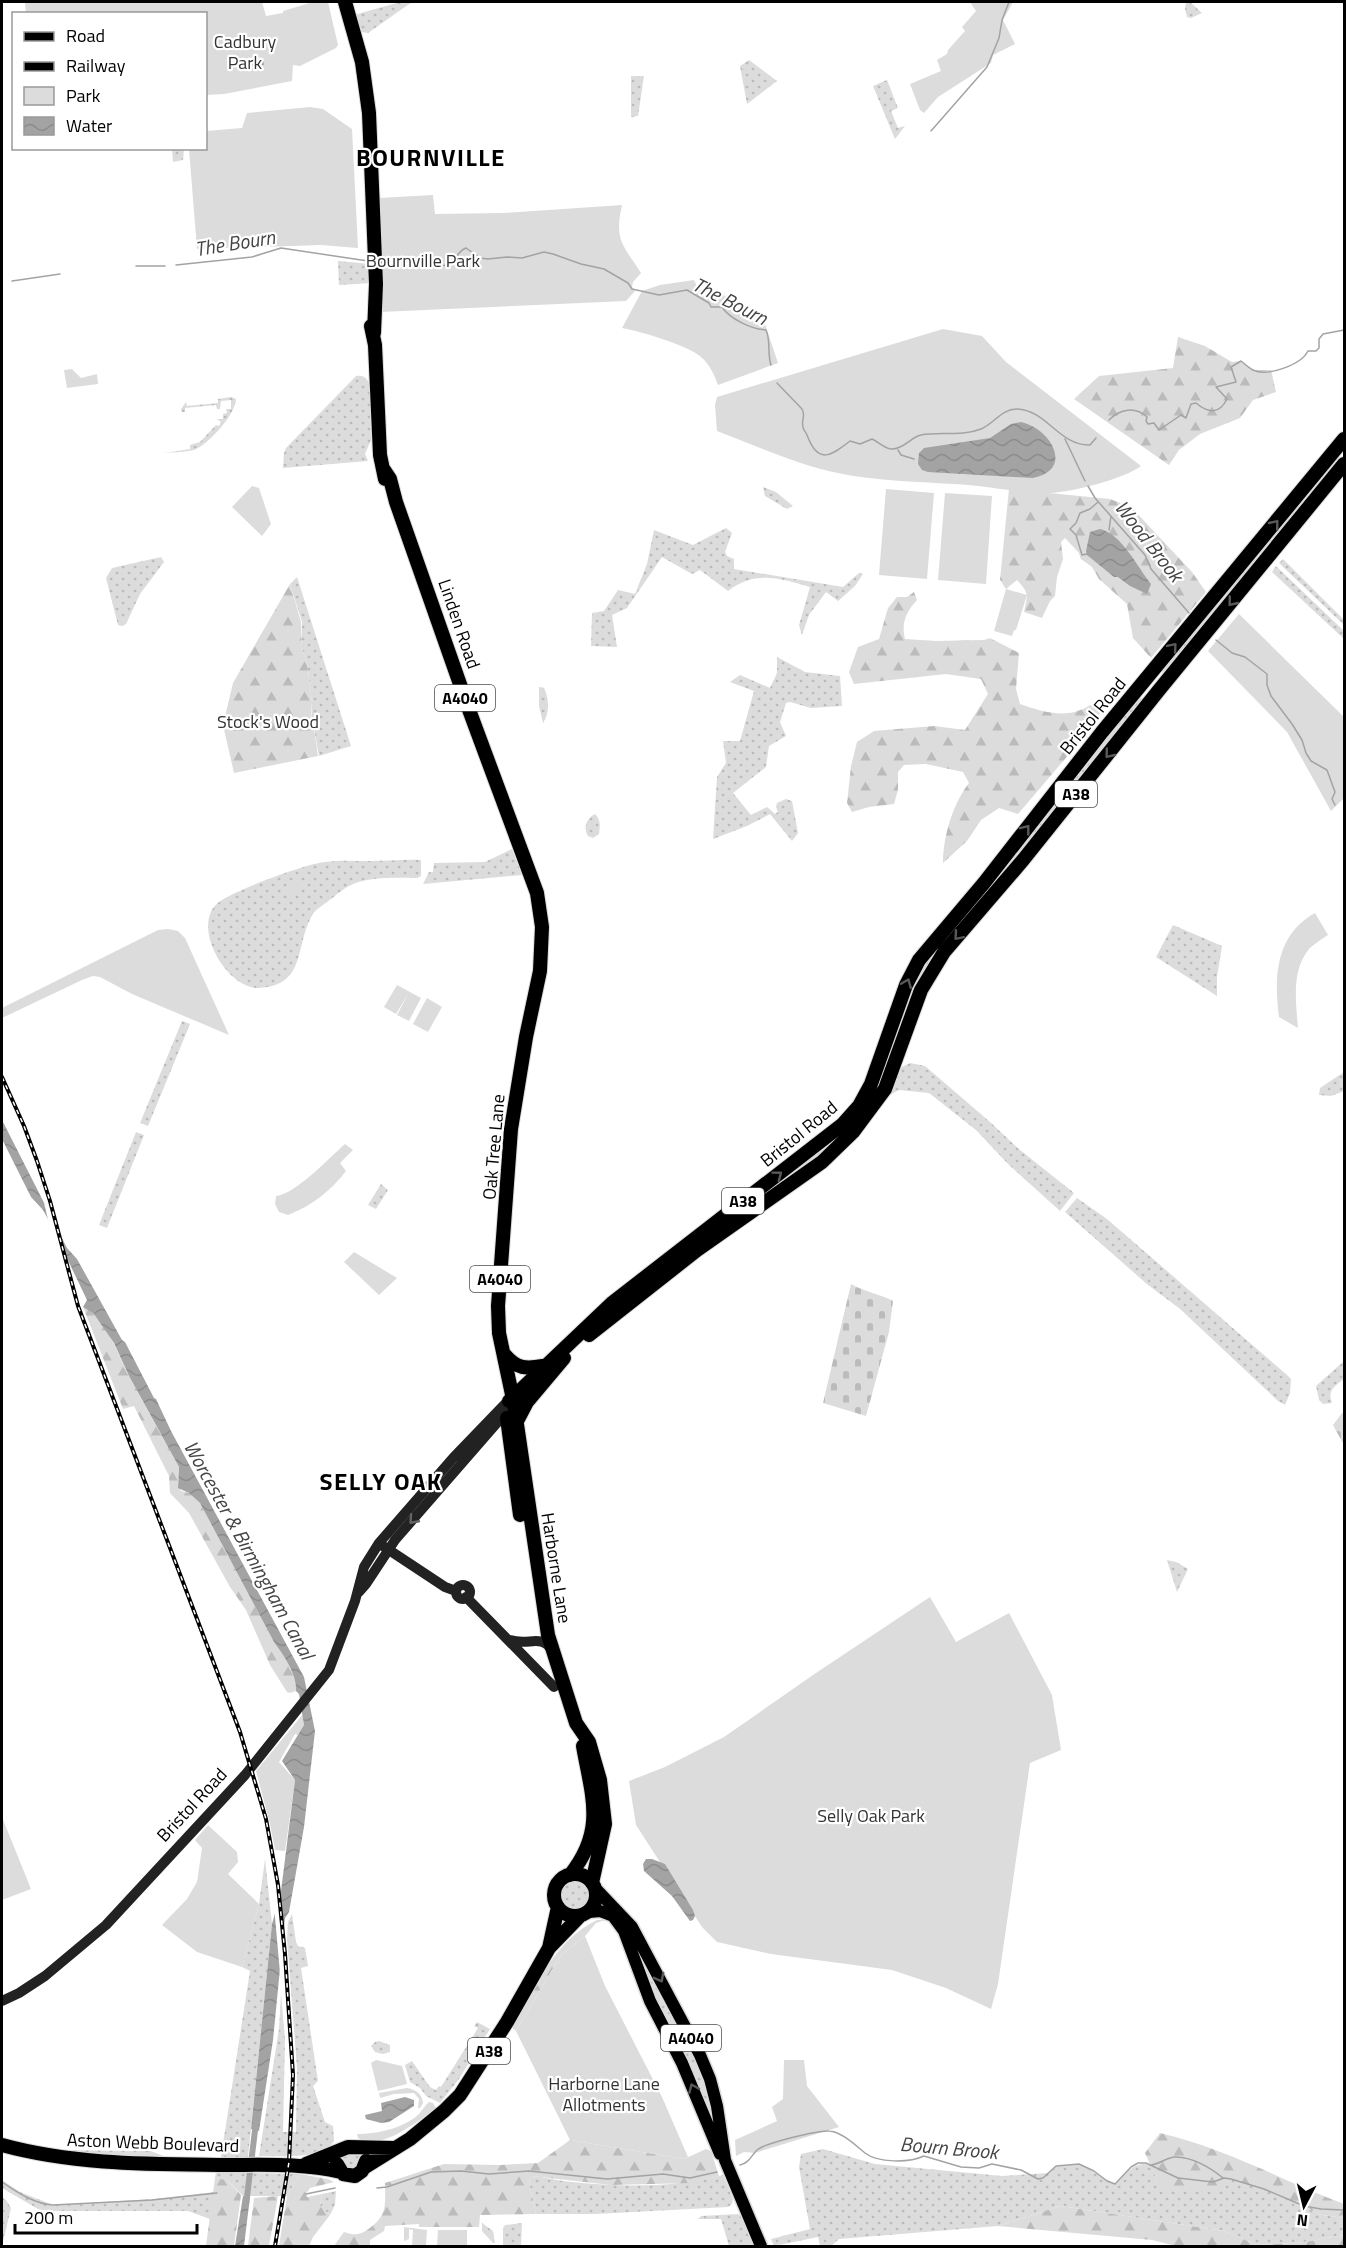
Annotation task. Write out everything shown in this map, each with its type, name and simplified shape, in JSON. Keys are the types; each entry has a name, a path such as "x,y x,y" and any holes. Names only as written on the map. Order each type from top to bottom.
{"highway":[{"name":"Linden Road","path":"343,2 362,63 369,124 375,294 374,333 380,455 386,482 396,502 537,893"},
{"name":"A38","path":"1308,483 1344,440"},
{"name":"A38","path":"1321,493 1344,464"},
{"path":"1308,483 1320,483 1321,493 1306,498 1308,483"},
{"name":"Bristol Road","path":"509,1405 604,1310 828,1138 843,1124 865,1095 906,985 920,960 1308,483"},
{"name":"Bristol Road","path":"549,1367 738,1221 822,1162 846,1140 885,1089 921,990 944,952 984,907 1321,493"},
{"path":"1147,679 1160,689"},
{"path":"1147,679 1160,689"},
{"path":"984,883 988,891 994,894"},
{"name":"Oak Tree Lane","path":"509,1405 498,1306 511,1129 526,1037 539,980 543,946 537,893"},
{"path":"970,899 978,900 984,907"},
{"path":"894,1019 897,1028 905,1035"},
{"path":"888,1038 905,1035"},
{"path":"881,1056 896,1061"},
{"path":"701,1234 710,1232 732,1215 738,1221"},
{"path":"677,1252 682,1256 710,1238 719,1236"},
{"path":"503,1352 513,1364 520,1368 549,1367"},
{"name":"A38","path":"516,1424 549,1367"},
{"name":"Harborne Lane","path":"509,1405 516,1424 546,1645 578,1728 589,1742 596,1763 600,1818 594,1885"},
{"name":"Harborne Lane","path":"509,1405 509,1445 554,1687"},
{"name":"A38","path":"554,1687 578,1728"},
{"name":"Harborne Lane","path":"570,1875 597,1835"},
{"name":"A38","path":"549,1948 558,1907 554,1899 555,1888 560,1881 570,1875"},
{"path":"570,1875 583,1876 594,1885"},
{"name":"A38","path":"341,2172 355,2176 364,2167 410,2139 460,2095 507,2022 549,1948 585,1914 596,1900 594,1885"},
{"path":"558,1907 566,1915 585,1914"},
{"name":"Aston Webb Boulevard","path":"2,2145 42,2155 99,2162 304,2165 341,2172"},
{"name":"Aston Webb Boulevard","path":"304,2165 347,2149 393,2148"},
{"path":"341,2172 336,2160 347,2149 364,2154 364,2167"}],"main road":[{"name":"Bristol Road","path":"2,2001 40,1979 105,1925 245,1775 329,1670 358,1592 366,1584 383,1546 453,1458 509,1405"},
{"path":"383,1546 461,1594 532,1662 554,1687"},
{"path":"507,1639 520,1643 546,1645"},
{"name":"A4040","path":"594,1885 632,1927 700,2055 710,2079 717,2106 725,2160 761,2247"},
{"name":"A4040","path":"585,1914 600,1911 613,1916 624,1931 650,2001 682,2063 718,2152 725,2160"}],"green space":[{"name":"Cadbury Park","path":"262,2 266,16 283,13 283,11 313,2 328,2 338,45 300,66 293,65 292,81 224,94 207,95 207,12 26,12 25,3"},
{"path":"400,2 412,2 368,33 361,32 354,15"},
{"path":"970,2 1013,2 1003,20 1015,44 993,55 991,63 938,97 924,113 920,110 910,84 941,71 937,60 947,54 965,31 962,27 976,11"},
{"path":"1186,2 1190,2 1202,13 1191,18 1187,17"},
{"path":"749,60 777,81 747,104 740,66"},
{"path":"631,76 644,76 638,116 631,117"},
{"path":"887,80 898,108 891,111 898,128 905,126 895,139 873,86"},
{"path":"310,107 323,109 352,129 358,248 321,245 197,249 189,150 207,150 207,131 242,128 247,113"},
{"path":"172,150 184,150 183,160 173,162"},
{"name":"Bournville Park","path":"433,195 435,214 504,213 622,205 620,235 625,248 641,273 633,282 632,287 635,291 626,301 380,312 379,198"},
{"path":"338,261 370,264 371,283 339,285"},
{"path":"694,280 699,290 711,287 764,321 778,363 718,385 709,366 695,353 664,340 622,328 642,291 660,285"},
{"path":"943,329 982,336 1006,362 1141,466 1123,476 1084,487 1050,493 1031,492 849,475 798,462 717,431 715,405 717,397"},
{"path":"1178,337 1205,346 1232,362 1241,361 1253,370 1271,370 1276,392 1253,400 1240,418 1200,434 1179,450 1169,465 1074,399 1099,376 1173,368"},
{"path":"72,369 81,378 97,374 98,384 67,388 64,370"},
{"path":"356,376 366,378 370,387 371,440 365,454 368,461 283,468 286,448"},
{"path":"231,397 236,399 231,413 206,442 194,450 164,453 190,449 190,445 200,442 216,425 219,426 221,422 217,419 223,419 223,414 227,413 226,409 231,409 231,400 221,401 220,409 217,409 216,405 185,408 185,412 182,412 181,409 186,402 187,406 218,403 218,399"},
{"path":"252,486 259,488 271,524 262,536 232,507"},
{"path":"763,487 776,492 793,506 787,509 765,496"},
{"path":"886,489 934,493 927,579 879,575"},
{"path":"1009,489 1110,499 1131,507 1192,572 1206,592 1151,658 1133,638 1127,604 1099,579 1092,567 1081,559 1079,553 1065,538 1061,542 1063,559 1057,577 1055,596 1042,618 1024,612 1027,597 1024,588 1017,580 1006,589 1000,580"},
{"path":"945,493 992,496 986,584 938,580"},
{"path":"1300,500 1305,501 1305,506 1167,676 1158,669"},
{"path":"726,528 732,533 725,552 727,556 734,559 734,569 843,587 859,573 863,574 855,586 838,601 826,592 809,615 802,635 799,625 810,587 778,579 758,578 738,584 728,591 700,570 692,574 662,557 627,608 612,615 617,647 591,646 592,613 604,611 618,590 635,594 647,564 654,530 693,545"},
{"path":"161,557 164,562 140,594 126,624 118,625 106,578 112,568"},
{"path":"1283,559 1344,620 1344,625 1279,563"},
{"path":"1276,566 1344,631 1344,639 1272,572"},
{"path":"297,577 351,746 319,756 314,729 311,725 312,702 307,663 302,648 302,622 290,584"},
{"name":"Stock's Wood","path":"290,584 301,622 302,648 307,663 312,702 310,725 314,729 318,756 234,773 223,725 233,683"},
{"path":"1006,589 1027,595 1012,636 994,631"},
{"path":"914,592 917,600 905,618 905,639 935,641 990,638 1019,653 1016,689 1020,704 1055,713 1082,710 1090,705 1101,711 1094,725 1018,814 999,808 981,820 967,841 943,863 950,821 969,783 963,772 926,764 904,765 898,772 898,790 894,804 852,812 847,803 851,766 857,742 874,731 934,726 965,730 988,694 981,679 946,674 854,684 849,672 858,647 879,639 888,608 897,597 907,597"},
{"path":"1239,614 1344,717 1344,798 1331,811 1287,732 1208,651"},
{"path":"777,657 805,672 840,676 842,706 811,708 786,703 780,722 786,736 769,746 766,767 733,793 751,815 767,807 775,814 778,812 777,803 786,799 792,801 798,833 792,841 770,814 713,839 717,777 726,763 723,741 740,741 754,691 730,682 740,675 770,688 777,673"},
{"path":"539,687 544,688 548,701 547,715 543,723 539,706"},
{"path":"1137,695 1145,701 992,889 988,882"},
{"path":"595,814 600,828 599,834 593,838 586,833 586,827 589,818"},
{"path":"512,849 522,875 423,884 429,872 433,872 434,863 485,862"},
{"path":"421,860 421,876 417,878 382,878 357,883 344,889 317,910 307,926 293,971 275,985 259,988 246,985 223,966 215,952 209,937 208,922 212,910 222,900 242,890 288,872 325,862"},
{"path":"299,880 304,883 304,887 299,893 290,894 288,884"},
{"path":"970,903 978,905 902,1024 899,1023 908,984"},
{"path":"1315,913 1328,935 1309,949 1299,967 1296,987 1298,1028 1279,1017 1277,987 1280,959 1292,933"},
{"path":"1173,925 1222,946 1217,977 1217,996 1156,957"},
{"path":"158,930 178,931 185,938 229,1035 132,994 100,977 93,976 2,1018 2,1008"},
{"path":"397,985 421,998 409,1021 397,1015 408,994 396,1014 384,1007"},
{"path":"427,998 442,1007 428,1032 413,1024"},
{"path":"182,1021 190,1024 148,1126 140,1123"},
{"path":"885,1061 889,1065 874,1098 820,1158 739,1217 734,1211 831,1138"},
{"path":"910,1063 925,1066 1020,1150 1074,1193 1060,1211 1009,1165 976,1130 929,1093 899,1090 890,1095 900,1068"},
{"path":"1344,1072 1344,1091 1331,1096 1319,1095 1320,1088"},
{"path":"136,1132 144,1135 107,1228 99,1225"},
{"path":"345,1144 353,1150 340,1163 346,1171 334,1185 313,1202 288,1215 279,1212 275,1204 276,1196 293,1189"},
{"path":"381,1184 388,1190 376,1209 368,1205"},
{"path":"1077,1198 1107,1219 1287,1375 1291,1379 1290,1393 1285,1405 1179,1308 1148,1285 1065,1212"},
{"path":"354,1252 397,1278 379,1295 344,1262"},
{"path":"851,1284 893,1301 889,1332 866,1416 823,1403"},
{"path":"83,1307 98,1319 110,1337 135,1388 179,1467 178,1484 181,1491 189,1493 200,1503 274,1642 289,1665 296,1691 287,1692 270,1665 246,1610 230,1587 189,1513 170,1493 169,1476 134,1406 123,1409"},
{"path":"1344,1361 1344,1379 1331,1392 1332,1403 1323,1404 1319,1400 1316,1386"},
{"path":"1344,1413 1344,1445 1333,1425"},
{"path":"1167,1560 1188,1569 1177,1592"},
{"name":"Selly Oak Park","path":"930,1597 956,1642 1009,1613 1052,1695 1061,1750 1030,1763 998,1984 991,2009 946,1988 892,1970 771,1954 717,1942 702,1927 636,1825 629,1781 665,1767 724,1737"},
{"path":"303,1714 304,1725 298,1735 295,1734 279,1762 295,1780 285,1851 275,1850 256,1771"},
{"path":"2,1817 31,1889 2,1900"},
{"path":"208,1825 237,1852 238,1862 228,1874 259,1904 242,1967 197,1952 162,1925 187,1899 197,1882 202,1848 195,1840"},
{"path":"265,1859 272,1924 248,2157 221,2157 250,1971 242,1967 259,1904"},
{"path":"575,1879 586,1884 591,1895 586,1906 575,1911 564,1906 559,1895 564,1884"},
{"path":"292,1914 296,1942 298,1946 305,1948 308,1966 301,1968 318,2081 313,2086 325,2122 333,2126 334,2141 328,2147 311,2154 259,2156 279,2029 281,1994 285,2039 283,2132 296,2132 297,2068 287,1939 288,1922"},
{"path":"597,1920 605,1920 596,1923 585,1936 561,1955 516,2031 511,2027 557,1953 582,1929"},
{"name":"Harborne Lane Allotments","path":"585,1936 605,1986 662,2097 688,2157 684,2159 570,2140 516,2031 561,1955"},
{"path":"642,1950 706,2079 716,2121 712,2124 634,1952"},
{"path":"477,2022 490,2029 459,2079 440,2103 426,2096 420,2088 410,2082 405,2065 412,2061 430,2087 436,2090 439,2086 441,2087 478,2028 474,2026"},
{"path":"379,2041 390,2045 390,2052 383,2054 375,2052 371,2046"},
{"path":"376,2060 402,2066 407,2084 378,2091 371,2063"},
{"path":"784,2060 804,2060 807,2086 839,2127 755,2153 744,2152 736,2156 735,2140 777,2121 772,2107 783,2099"},
{"path":"407,2088 420,2094 423,2103 420,2108 418,2108 419,2099 414,2093 394,2094 380,2098 379,2093"},
{"path":"429,2102 433,2103 436,2108 399,2133 377,2141 358,2138 357,2134 374,2133 407,2123"},
{"path":"1160,2133 1208,2147 1344,2204 1344,2218 1322,2215 1265,2189 1231,2179 1214,2192 1165,2189 1157,2180 1145,2153"},
{"path":"570,2140 684,2159 706,2149 711,2151 719,2176 692,2183 611,2185 531,2176 529,2182 536,2214 480,2215 479,2227 419,2227 419,2224 385,2226 384,2231 370,2240 370,2246 334,2246 344,2232 361,2233 376,2222 383,2213 385,2183 444,2164 538,2163"},
{"path":"823,2149 875,2164 1002,2176 1049,2173 1056,2166 1079,2164 1115,2184 1131,2168 1145,2164 1151,2165 1157,2180 1231,2179 1265,2189 1322,2215 1344,2218 1344,2235 1304,2242 1257,2245 1224,2231 1061,2206 998,2226 839,2239 831,2246 820,2246 818,2237 774,2246 771,2239 810,2229 799,2167 801,2154"},
{"path":"48,2150 151,2151 166,2157 108,2157"},
{"path":"358,2151 363,2163 350,2174 339,2162 342,2153"},
{"path":"216,2172 300,2174 287,2196 243,2196 227,2180 215,2178"},
{"path":"300,2174 334,2182 310,2188 306,2194 307,2197 322,2194 320,2206 330,2215 309,2246 279,2246 287,2196"},
{"path":"723,2175 733,2199 732,2204 728,2207 595,2214 536,2214 529,2182 531,2176 591,2184 648,2185 686,2182"},
{"path":"215,2178 227,2180 241,2195 234,2246 206,2246"},
{"path":"2,2180 20,2192 53,2205 154,2199 214,2192 210,2219 188,2211 48,2211 38,2209 2,2188"},
{"path":"336,2191 335,2205 330,2215 320,2206 322,2194"},
{"path":"278,2196 269,2246 248,2246 254,2198"},
{"path":"2,2197 11,2208 2,2246"},
{"path":"1061,2206 1224,2231 1257,2245 1304,2242 1344,2235 1344,2246 1176,2246 1152,2240 998,2226"},
{"path":"738,2214 743,2217 754,2246 729,2246 721,2219 698,2219 701,2216"},
{"path":"482,2223 493,2231 495,2243 482,2231"},
{"path":"522,2223 521,2246 503,2246 505,2225"},
{"path":"404,2227 427,2230 426,2246 412,2246 413,2230 409,2229 409,2239 404,2241"},
{"path":"438,2230 467,2230 467,2246 437,2246"}],"water":[{"path":"263,58 264,65 246,67 245,65 246,59"},
{"path":"1021,422 1042,433 1054,450 1053,467 1046,474 1033,478 928,472 922,470 918,464 919,453 924,448 990,438 1011,424"},
{"path":"1100,529 1115,537 1129,552 1151,584 1147,594 1118,577 1114,577 1087,555 1090,532"},
{"path":"2,1120 67,1248 77,1259 125,1342 304,1677 315,1731 304,1827 289,1912 285,1918 273,2040 259,2131 251,2129 272,1924 281,1891 295,1780 282,1761 304,1725 299,1694 296,1691 289,1665 274,1642 200,1503 189,1493 178,1488 179,1467 129,1376 114,1343 94,1314 83,1307 87,1300 49,1221 31,1197 2,1139"},
{"path":"646,1859 665,1864 693,1910 695,1916 693,1920 690,1921 672,1896 644,1871 643,1864"},
{"path":"405,2097 414,2100 414,2106 389,2122 381,2123 366,2119 365,2115 382,2111 381,2103"},
{"path":"243,2196 250,2197 244,2246 235,2246"}],"pier":[{"path":"44,1203 58,1224 69,1268 51,1232"},
{"path":"279,1881 285,1943 280,1973 274,1906"}],"waterway":[{"path":"931,131 987,67 999,38 1002,20 1009,2"},
{"name":"The Bourn","path":"176,265 252,257 281,248 368,261"},
{"name":"The Bourn","path":"383,260 432,267 448,264 466,248 480,258 488,259 522,258 544,252 604,269 628,283 632,289 659,295 687,290 709,303 711,307 722,307 741,323 766,330 771,365"},
{"name":"Bourn Brook","path":"136,266 165,266"},
{"name":"The Bourn","path":"12,281 60,274"},
{"path":"1109,420 1118,413 1133,410 1147,417 1148,424 1154,423 1159,430 1181,415 1186,418 1191,404 1196,403 1205,409 1217,410 1227,399 1216,387 1236,382 1231,367 1241,361 1259,372 1275,371 1298,361 1308,351 1316,351 1323,334 1344,330"},
{"name":"The Bourn","path":"777,383 802,409 803,429 811,444 820,454 831,454 850,441 860,444 872,439 892,449 921,435 973,431 986,427 1006,411 1017,409 1037,415 1061,434 1079,444 1090,445 1096,438"},
{"name":"Wood Brook","path":"1065,439 1085,481"},
{"path":"898,450 901,455 914,459"},
{"name":"Wood Brook","path":"1088,486 1095,498 1145,555 1151,569 1189,613"},
{"path":"1087,554 1082,555 1076,535 1070,529 1076,523 1080,513 1090,509 1098,502"},
{"path":"1109,530 1111,516"},
{"name":"Wood Brook","path":"1216,640 1232,653 1245,657 1267,674 1267,685 1271,696 1302,740 1306,753 1311,761 1327,770 1335,792 1332,799 1335,805"},
{"path":"246,2205 256,2122"},
{"name":"Bourn Brook","path":"740,2165 748,2161 762,2147 804,2135 829,2131 843,2136 865,2153 878,2159 910,2160 924,2156 961,2167 979,2168 992,2164 1021,2170 1038,2179 1043,2178 1056,2166 1079,2164 1115,2184 1131,2167 1138,2163 1146,2163 1178,2178 1213,2182 1224,2178 1231,2179 1264,2189 1304,2206 1344,2210"},
{"name":"Bourn Brook","path":"1151,2165 1174,2157 1187,2158 1213,2170 1223,2178"},
{"name":"Bourn Brook","path":"377,2188 387,2187 431,2172 461,2171 489,2174 529,2171 607,2179 663,2174 690,2178 717,2172"},
{"name":"Bourn Brook","path":"2,2182 32,2200 53,2205 152,2200 217,2193"},
{"name":"Bourn Brook","path":"306,2194 335,2188"}],"railway":[{"path":"2,1077 37,1161 78,1306 240,1732 266,1819 278,1885 293,2075 289,2162 275,2246"}],"district":[{"name":"BOURNVILLE","path":"431,158"},
{"name":"SELLY OAK","path":"381,1482"}],"water label":[{"name":"Worcester & Birmingham Canal","path":"249,1550"}]}
